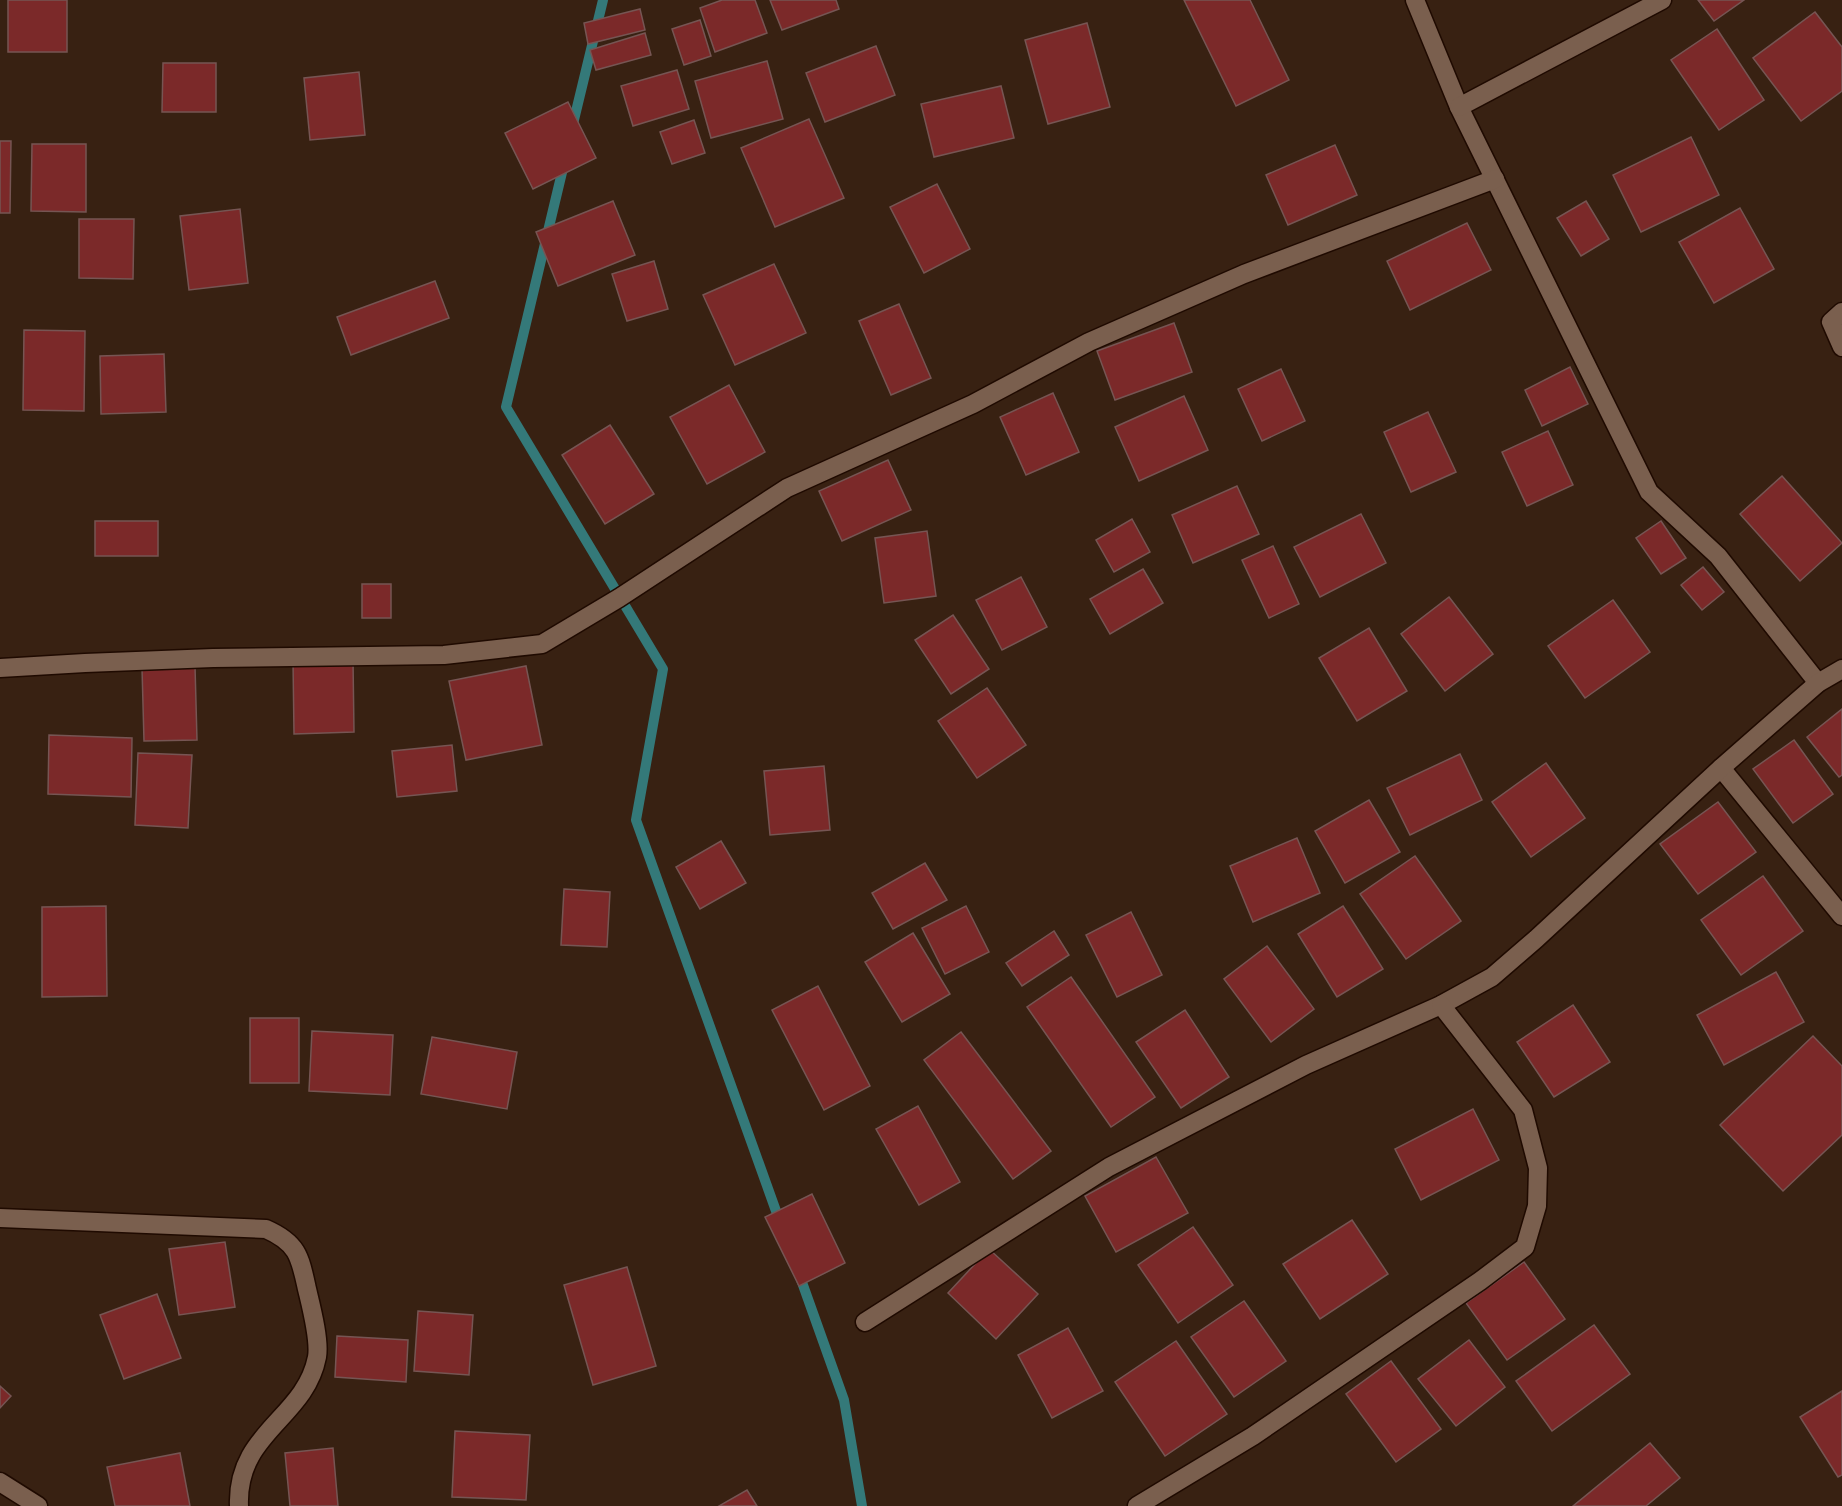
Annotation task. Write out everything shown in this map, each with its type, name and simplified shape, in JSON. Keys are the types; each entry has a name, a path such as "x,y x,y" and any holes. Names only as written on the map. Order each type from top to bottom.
{"street":[{"path":"1415,0 1459,107 1649,492 1718,556 1818,683"},
{"path":"1459,107 1662,0"},
{"path":"0,668 202,659 444,655 542,644 619,598 787,488 972,404 1089,342 1244,273 1495,179"},
{"path":"1842,312 1831,322 1842,347"},
{"path":"865,1322 1109,1167 1306,1065 1441,1005 1492,977 1721,768 1818,683 1842,669"},
{"path":"1721,768 1842,916"},
{"path":"1137,1506 1253,1436 1480,1281 1525,1247 1538,1206 1538,1168 1523,1110 1441,1005"},
{"path":"0,1218 266,1230 280,1236 295,1248 304,1274 314,1319 317,1356 304,1390 256,1445 244,1466 238,1492 238,1506"},
{"path":"0,1482 38,1506"}],"building":[{"path":"8,0 67,0 67,52 8,52"},
{"path":"722,0 755,0 767,33 715,52 700,8"},
{"path":"770,0 836,0 839,9 782,30"},
{"path":"1184,0 1250,0 1289,80 1236,106"},
{"path":"1698,0 1744,0 1714,21"},
{"path":"640,9 645,30 588,44 584,23"},
{"path":"1815,12 1842,47 1842,91 1801,121 1753,58"},
{"path":"700,20 711,56 684,65 672,29"},
{"path":"1087,23 1110,107 1048,124 1025,40"},
{"path":"1717,29 1764,100 1719,130 1671,60"},
{"path":"645,33 651,55 596,70 590,50"},
{"path":"876,46 895,95 825,122 806,73"},
{"path":"767,61 783,119 711,138 695,81"},
{"path":"163,63 216,63 216,112 162,112"},
{"path":"677,70 689,109 633,126 621,86"},
{"path":"359,72 365,135 310,140 304,78"},
{"path":"1001,86 1014,138 934,157 921,104"},
{"path":"568,102 596,158 533,189 505,133"},
{"path":"809,119 844,198 775,227 741,148"},
{"path":"694,120 705,153 672,164 660,132"},
{"path":"1691,137 1719,195 1641,232 1613,175"},
{"path":"0,141 11,141 10,213 0,213"},
{"path":"32,144 86,144 86,212 31,211"},
{"path":"1335,145 1357,195 1288,225 1266,175"},
{"path":"937,184 970,249 924,273 890,207"},
{"path":"613,201 635,255 558,286 536,232"},
{"path":"1586,201 1609,239 1581,256 1557,218"},
{"path":"1740,208 1774,269 1714,303 1679,242"},
{"path":"240,209 248,283 189,290 180,216"},
{"path":"79,219 134,219 133,279 79,278"},
{"path":"1467,223 1491,270 1410,310 1387,261"},
{"path":"654,261 668,309 627,321 612,274"},
{"path":"774,264 806,333 735,365 703,295"},
{"path":"435,281 449,318 351,355 337,317"},
{"path":"899,304 931,378 891,395 859,321"},
{"path":"1174,323 1192,372 1115,400 1097,351"},
{"path":"24,330 85,331 84,411 23,410"},
{"path":"164,354 166,412 101,414 100,356"},
{"path":"1570,367 1588,404 1542,426 1525,390"},
{"path":"1281,369 1305,421 1262,441 1238,389"},
{"path":"729,385 765,452 707,484 670,417"},
{"path":"1053,393 1079,452 1026,475 1000,417"},
{"path":"1184,396 1208,450 1139,481 1115,427"},
{"path":"1428,412 1456,472 1411,492 1384,432"},
{"path":"610,425 654,494 605,524 562,455"},
{"path":"1548,431 1573,485 1527,506 1502,452"},
{"path":"888,460 911,510 842,541 819,491"},
{"path":"1782,476 1842,543 1800,581 1740,514"},
{"path":"1237,486 1259,534 1193,563 1172,515"},
{"path":"1361,514 1386,563 1320,597 1294,547"},
{"path":"1132,519 1150,552 1114,572 1096,540"},
{"path":"95,521 158,521 158,556 95,556"},
{"path":"1661,521 1686,558 1661,574 1636,538"},
{"path":"927,531 936,596 884,603 875,538"},
{"path":"1273,546 1299,604 1269,618 1242,560"},
{"path":"1703,567 1724,592 1702,610 1681,585"},
{"path":"1143,569 1163,603 1110,634 1090,599"},
{"path":"1021,577 1047,627 1002,650 976,600"},
{"path":"362,584 391,584 391,618 362,618"},
{"path":"1449,597 1493,654 1445,691 1401,634"},
{"path":"1613,600 1650,652 1585,698 1548,646"},
{"path":"953,615 989,669 951,694 915,640"},
{"path":"1369,628 1407,691 1357,721 1319,658"},
{"path":"353,660 354,732 294,734 293,661"},
{"path":"195,666 197,740 144,741 142,668"},
{"path":"526,666 542,745 466,760 449,681"},
{"path":"987,688 1026,745 977,778 938,721"},
{"path":"1842,709 1842,775 1839,777 1807,737"},
{"path":"49,735 132,738 131,797 48,794"},
{"path":"1794,740 1833,794 1793,823 1753,769"},
{"path":"452,745 457,791 397,797 392,751"},
{"path":"138,753 192,755 188,828 135,825"},
{"path":"1460,754 1482,800 1410,835 1387,788"},
{"path":"1546,763 1585,818 1531,857 1492,802"},
{"path":"824,766 830,830 770,835 764,771"},
{"path":"1369,800 1400,852 1345,883 1315,831"},
{"path":"1718,802 1756,852 1698,894 1660,844"},
{"path":"1297,838 1320,893 1253,922 1230,866"},
{"path":"721,841 746,883 700,909 676,867"},
{"path":"1415,856 1461,921 1406,959 1360,894"},
{"path":"925,863 947,900 893,929 872,893"},
{"path":"1763,876 1803,931 1741,975 1701,920"},
{"path":"564,889 610,892 607,947 561,945"},
{"path":"106,906 107,996 42,997 42,907"},
{"path":"966,906 989,952 945,974 922,928"},
{"path":"1343,906 1383,969 1337,997 1298,934"},
{"path":"1131,912 1162,975 1117,997 1086,935"},
{"path":"1054,931 1069,955 1022,986 1006,963"},
{"path":"913,933 950,994 902,1022 865,962"},
{"path":"1267,946 1314,1009 1271,1042 1224,979"},
{"path":"1776,972 1804,1022 1724,1065 1697,1015"},
{"path":"1071,977 1155,1097 1111,1127 1027,1007"},
{"path":"818,986 870,1086 824,1110 772,1010"},
{"path":"1573,1005 1610,1062 1554,1097 1517,1042"},
{"path":"1185,1010 1229,1077 1181,1108 1136,1042"},
{"path":"250,1018 299,1018 299,1083 250,1083"},
{"path":"312,1031 393,1035 390,1095 309,1091"},
{"path":"961,1032 1051,1151 1013,1179 924,1060"},
{"path":"1813,1036 1842,1066 1842,1135 1783,1191 1720,1125"},
{"path":"432,1037 517,1052 507,1109 421,1094"},
{"path":"918,1106 960,1182 919,1205 876,1129"},
{"path":"1473,1109 1499,1160 1421,1200 1395,1149"},
{"path":"1156,1157 1188,1213 1116,1252 1085,1196"},
{"path":"812,1194 845,1263 799,1286 765,1217"},
{"path":"1352,1220 1388,1274 1320,1319 1283,1264"},
{"path":"1193,1227 1233,1285 1178,1323 1138,1265"},
{"path":"225,1242 235,1307 179,1315 169,1249"},
{"path":"989,1249 1038,1294 996,1339 948,1293"},
{"path":"1524,1262 1565,1319 1507,1360 1466,1303"},
{"path":"627,1267 656,1366 593,1385 564,1285"},
{"path":"157,1294 181,1358 124,1379 100,1315"},
{"path":"1244,1301 1286,1361 1234,1397 1191,1337"},
{"path":"418,1311 473,1315 469,1375 414,1371"},
{"path":"1594,1325 1630,1374 1552,1431 1516,1381"},
{"path":"1068,1328 1103,1391 1052,1418 1018,1355"},
{"path":"337,1336 408,1340 406,1382 335,1377"},
{"path":"1469,1340 1505,1387 1456,1426 1418,1379"},
{"path":"1176,1341 1227,1414 1165,1456 1115,1382"},
{"path":"1391,1361 1441,1429 1396,1462 1346,1394"},
{"path":"0,1386 11,1396 0,1408"},
{"path":"1842,1391 1842,1475 1838,1477 1800,1417"},
{"path":"455,1431 530,1435 526,1500 452,1497"},
{"path":"1650,1443 1680,1478 1646,1506 1573,1506"},
{"path":"333,1448 338,1506 290,1506 285,1453"},
{"path":"180,1453 190,1506 115,1506 107,1467"},
{"path":"747,1490 757,1506 719,1506"}],"waterway":[{"path":"572,128 603,0"},
{"path":"564,164 506,407 663,669 636,820 781,1225"},
{"path":"798,1271 844,1400 862,1506"}]}
